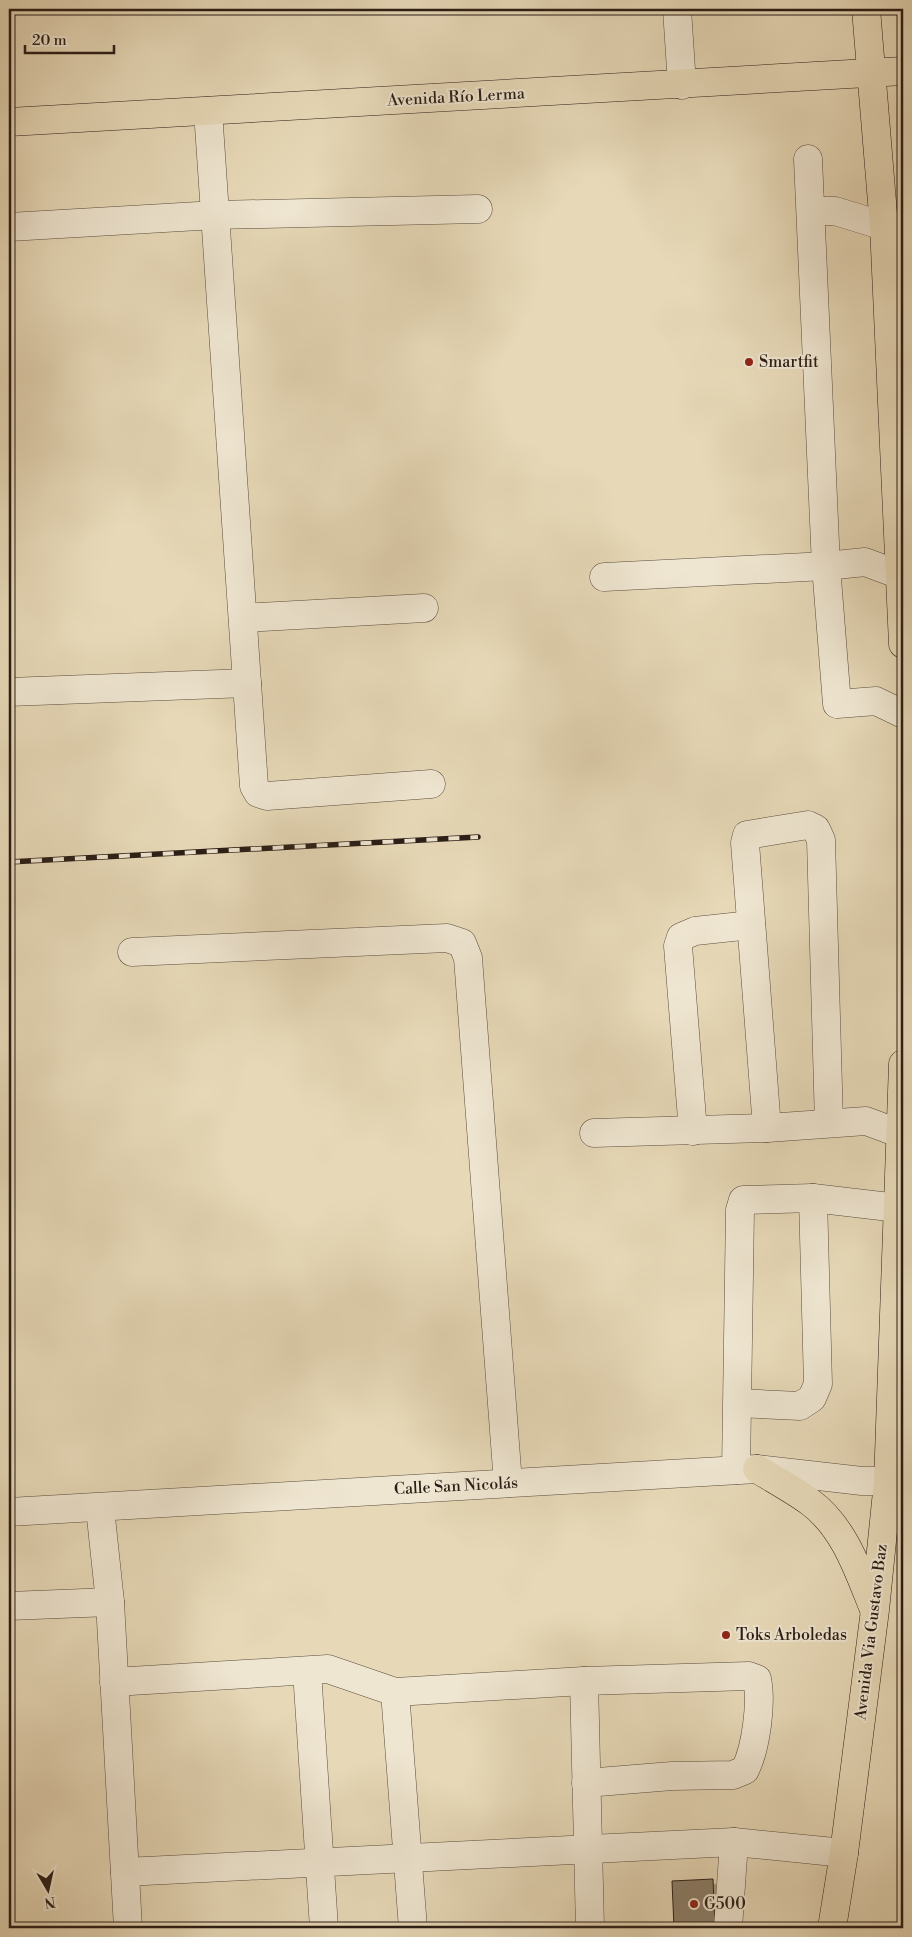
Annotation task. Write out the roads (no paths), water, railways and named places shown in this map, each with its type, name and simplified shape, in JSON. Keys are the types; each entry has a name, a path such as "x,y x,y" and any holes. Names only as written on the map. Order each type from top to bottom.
{"main road":[{"path":"866,9 873,74 884,226 903,644"},
{"name":"Avenida Río Lerma","path":"9,122 903,72"},
{"name":"Avenida Via Gustavo Baz","path":"832,1928 844,1852 875,1610 896,1481 898,1208 903,1064"},
{"path":"747,1469 811,1503 831,1524 848,1547 875,1610"}],"street":[{"path":"677,9 682,85"},
{"path":"208,111 254,786 258,793 267,796 431,784"},
{"path":"808,159 812,211 826,566 837,704 876,701 903,714"},
{"path":"9,227 216,215 478,209"},
{"path":"812,211 836,211 884,226"},
{"path":"604,577 826,566 865,562 900,575"},
{"path":"243,618 424,608"},
{"path":"9,692 247,683"},
{"path":"766,1128 746,835 808,826 816,829 821,840 829,1123"},
{"path":"693,1131 678,946 681,937 695,931 751,925"},
{"path":"132,952 447,938 462,943 468,958 508,1483"},
{"path":"594,1133 766,1128 866,1121 901,1134"},
{"path":"747,1469 738,1403 740,1210 743,1200 814,1198 898,1208"},
{"path":"738,1403 800,1406 812,1398 818,1384 814,1198"},
{"name":"Calle San Nicolás","path":"9,1512 747,1469 896,1481"},
{"path":"100,1508 110,1602 128,1928"},
{"path":"9,1606 110,1602"},
{"path":"114,1682 328,1670 395,1692 584,1681 749,1676 757,1680 760,1692 751,1757 745,1770 733,1775 672,1776 586,1783"},
{"path":"308,1671 324,1928"},
{"path":"584,1681 590,1928"},
{"path":"395,1692 413,1928"},
{"path":"125,1872 734,1842 844,1852"},
{"path":"728,1928 734,1842"}],"railway":[{"path":"9,862 478,837"}],"place":[{"name":"Smartfit","path":"749,362"},
{"name":"Toks Arboledas","path":"726,1635"},
{"name":"G500","path":"694,1904"}]}
